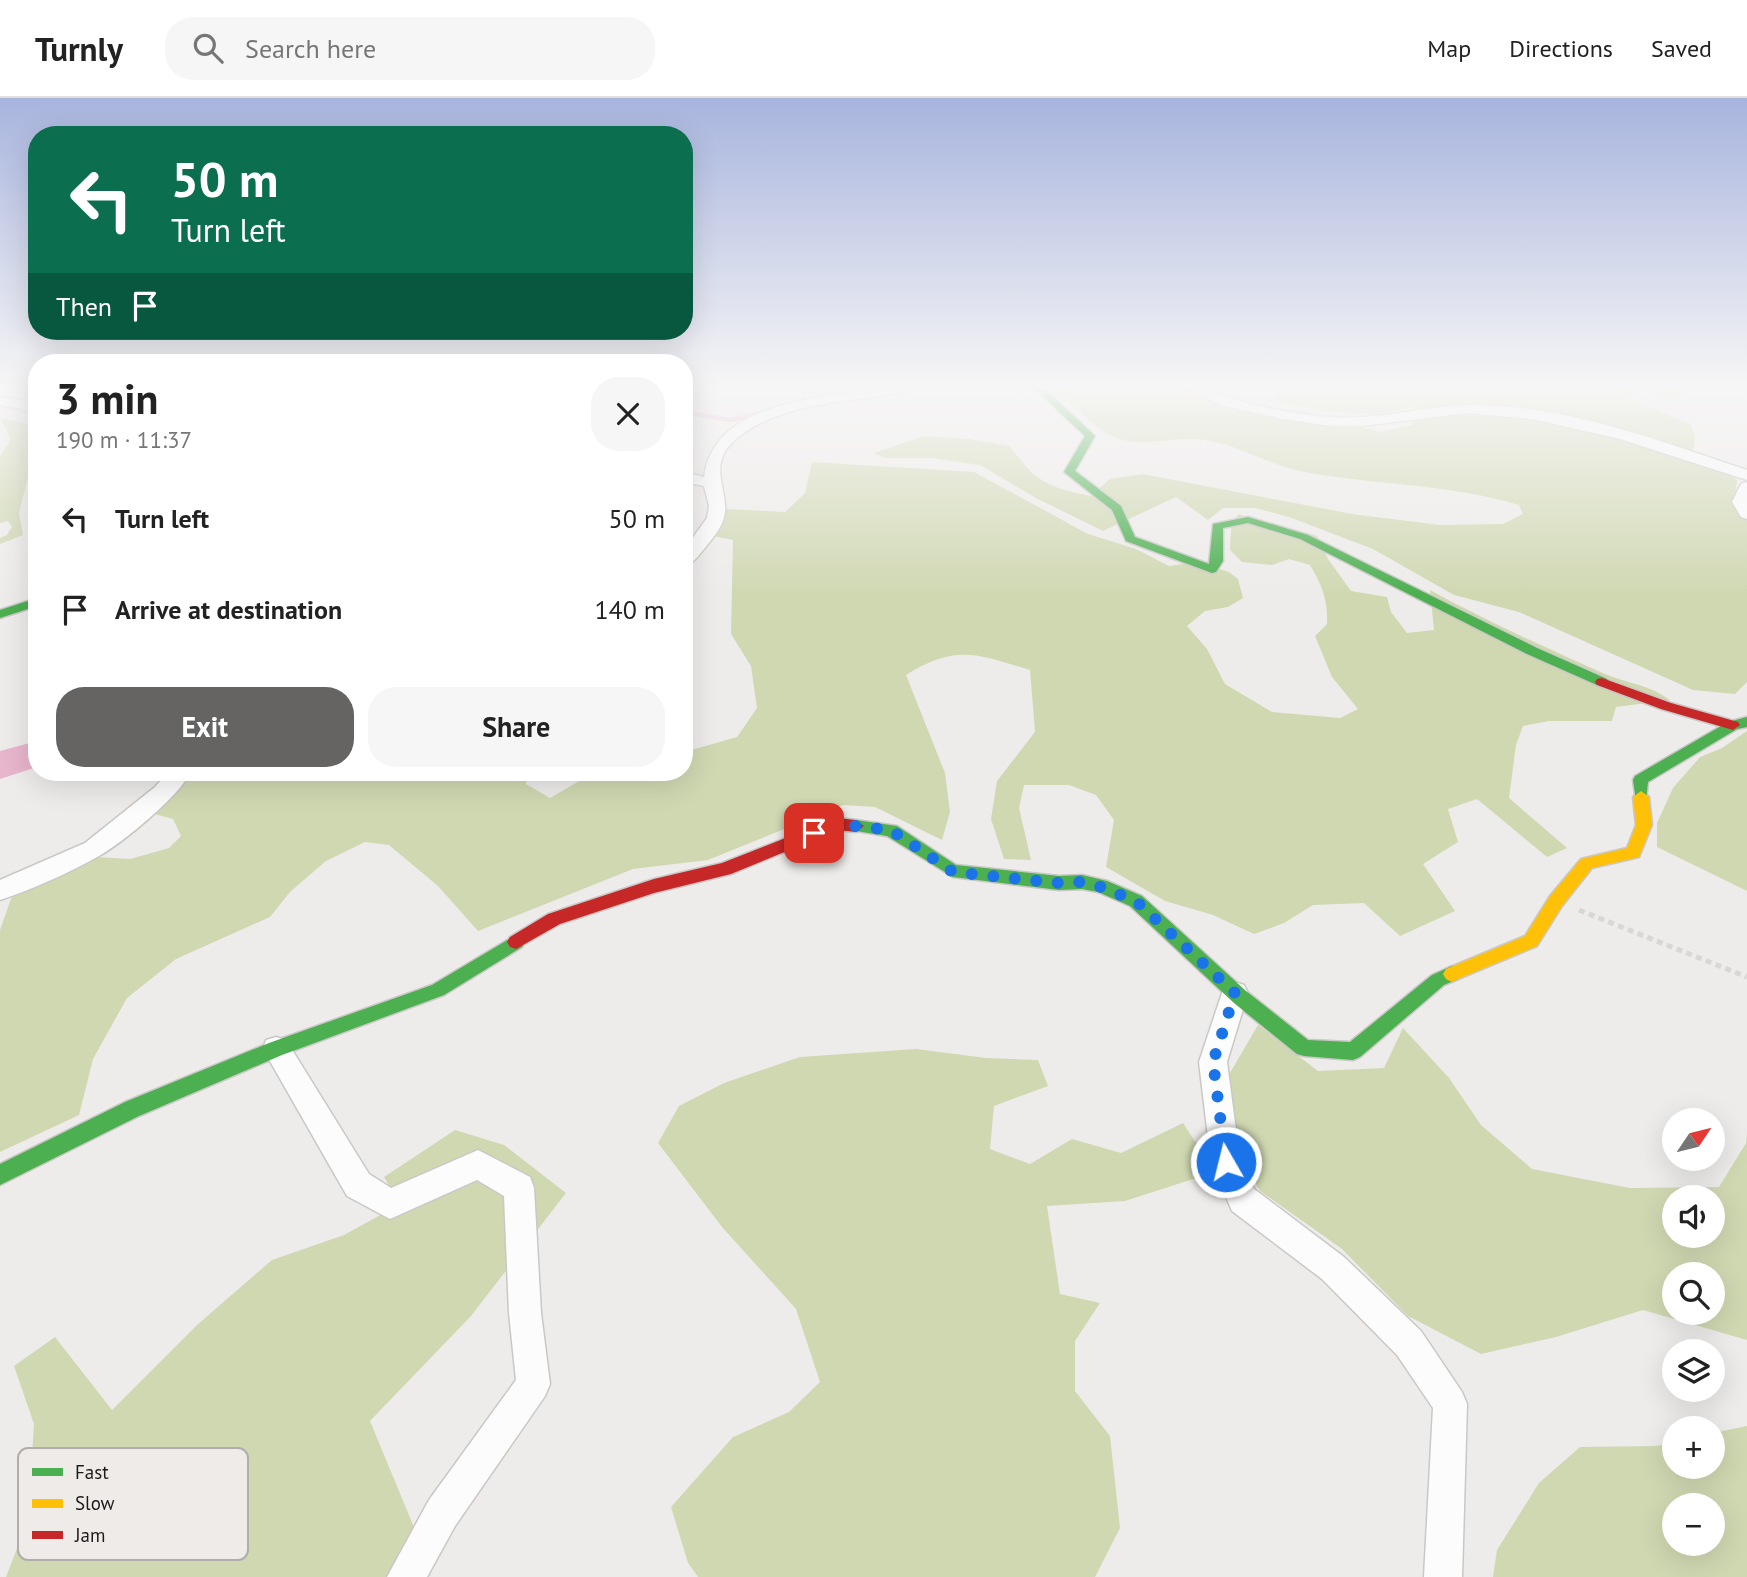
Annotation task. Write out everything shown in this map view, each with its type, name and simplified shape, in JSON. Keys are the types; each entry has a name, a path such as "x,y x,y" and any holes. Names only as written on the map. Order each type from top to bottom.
{"main road":[{"path":"1078,457 1069,472 1117,508 1130,539 1212,569 1217,561 1217,526 1231,520 1268,525 1325,547 1559,664 1679,712 1740,723"},
{"path":"0,614 28,605"},
{"path":"0,1175 132,1109 276,1049 438,990 554,919 654,886 725,869 837,824 891,830 953,872 1059,883 1082,882 1136,901 1235,993 1304,1048 1353,1051 1438,980 1531,941 1556,901 1587,863 1633,853 1644,825 1640,780 1740,723"}],"street":[{"path":"693,549 709,529 717,512 712,483 717,457"},
{"path":"1694,457 1747,475"},
{"path":"693,479 712,483"},
{"path":"1747,487 1740,502 1747,513"},
{"path":"3,894 93,849 137,817 175,781"},
{"path":"1235,993 1213,1062 1226,1162 1242,1200 1334,1268 1409,1343 1450,1404 1443,1577"},
{"path":"276,1049 358,1185 390,1204 478,1164 519,1188 525,1313 533,1384 442,1513 407,1577"}],"path":[{"path":"1556,901 1747,977"}],"green space":[{"path":"0,457 28,457 28,477 19,513 23,535 0,544 0,538 7,535 12,527 8,521 0,523"},
{"path":"883,457 1018,457 1044,482 1091,496 1110,479 1143,474 1352,514 1440,525 1503,524 1523,514 1519,505 1493,498 1304,472 1259,457 1701,457 1737,480 1738,507 1747,521 1747,682 1735,694 1693,690 1519,612 1454,595 1373,549 1289,517 1255,508 1223,508 1208,520 1176,497 1103,531 1036,498 980,465 932,458"},
{"path":"812,462 974,472 1088,534 1136,549 1169,566 1196,562 1229,572 1238,579 1243,598 1228,607 1205,611 1187,626 1207,649 1225,684 1272,712 1340,718 1358,709 1332,677 1315,636 1327,624 1327,615 1323,593 1310,565 1289,559 1272,565 1242,562 1230,550 1231,529 1238,514 1317,536 1328,559 1351,591 1387,597 1391,612 1407,633 1434,630 1430,590 1539,644 1605,674 1646,687 1670,700 1616,707 1612,721 1549,721 1523,726 1516,745 1509,798 1567,848 1547,857 1477,799 1448,809 1458,842 1423,864 1455,911 1400,936 1364,903 1313,905 1284,923 1254,934 1213,915 1165,901 1106,867 1114,820 1096,795 1069,785 1024,785 1019,808 1031,860 1004,859 991,819 997,781 1035,732 1030,670 980,656 939,659 906,675 945,773 950,812 942,840 875,807 843,805 708,860 633,869 478,931 438,886 389,845 365,842 326,861 290,892 270,917 176,959 127,998 93,1059 79,1115 0,1152 0,930 19,876 62,855 130,859 169,848 181,836 173,819 132,808 145,793 162,781 526,781 526,784 550,798 579,781 693,781 693,749 737,737 757,708 751,666 731,634 733,540 713,536 726,509 785,512 805,493"},
{"path":"1747,731 1747,891 1657,847 1657,823 1673,788 1700,757 1722,748"},
{"path":"1258,1025 1318,1071 1384,1068 1403,1028 1449,1078 1481,1125 1532,1169 1630,1188 1662,1188 1662,1248 1725,1248 1725,1185 1720,1185 1746,1143 1747,1133 1747,1340 1695,1325 1725,1325 1725,1262 1662,1262 1662,1315 1643,1310 1556,1337 1481,1354 1408,1316 1342,1249 1260,1191 1226,1132 1227,1078"},
{"path":"916,1049 986,1058 1038,1060 1048,1086 994,1106 990,1149 1030,1164 1072,1139 1121,1153 1183,1123 1215,1172 1125,1201 1047,1206 1060,1294 1100,1303 1075,1341 1075,1391 1110,1436 1120,1528 1095,1577 698,1577 688,1563 671,1507 733,1437 789,1412 820,1382 796,1309 722,1227 658,1143 679,1106 724,1083 800,1057"},
{"path":"455,1130 504,1145 566,1193 471,1316 370,1421 416,1532 387,1577 6,1577 18,1546 18,1560 248,1560 248,1448 32,1448 34,1424 14,1366 55,1337 112,1410 197,1325 272,1260 344,1235 400,1204 384,1177"},
{"path":"1747,1426 1747,1577 1493,1577 1497,1550 1539,1483 1580,1447 1662,1445 1662,1479 1725,1479 1725,1431"}],"waterway":[{"path":"0,765 28,757"}],"traffic: fast":[{"path":"1078,457 1069,472 1117,508 1130,539 1212,569 1217,561 1217,526 1248,520 1304,537 1532,651 1602,682"},
{"path":"0,614 28,605"},
{"path":"1641,797 1640,780 1733,725 1747,722"},
{"path":"856,826 891,830 953,871 1059,883 1082,882 1101,886 1136,901 1240,997 1304,1048 1353,1051 1438,980 1452,974"},
{"path":"0,1175 132,1109 276,1049 438,990 516,942"}],"traffic: slow":[{"path":"1452,974 1531,941 1556,901 1587,863 1633,853 1644,825 1641,797"}],"traffic: jam":[{"path":"1602,682 1666,706 1733,725"},
{"path":"516,942 554,919 654,886 725,869 837,824 856,826"}],"route":[{"path":"814,833 837,824 891,830 953,872 1059,883 1082,882 1136,901 1235,993 1213,1062 1226,1162"}]}
